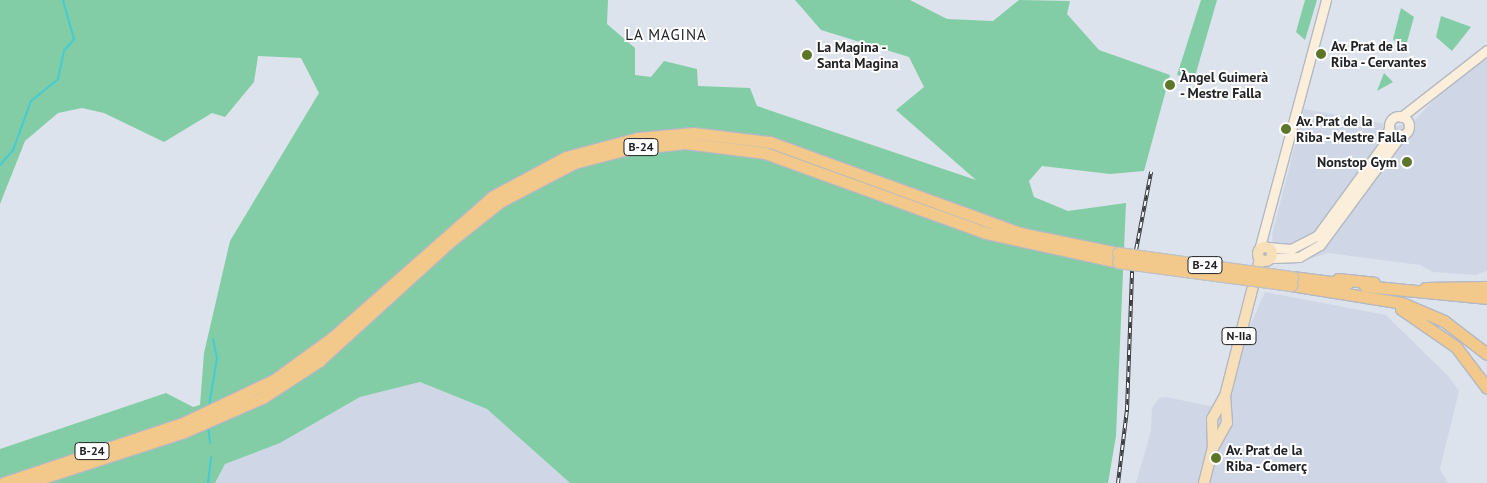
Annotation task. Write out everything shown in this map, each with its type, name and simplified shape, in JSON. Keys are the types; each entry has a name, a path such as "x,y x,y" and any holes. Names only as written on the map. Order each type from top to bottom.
{"highway":[{"name":"B-24","path":"27,483 184,428 232,408 314,352 468,214 510,185 566,157 638,138 693,133 770,142 1020,234 1118,257 1291,281 1487,298"},
{"name":"B-24","path":"1291,281 1324,289"},
{"path":"1291,281 1458,288 1487,285"},
{"path":"1324,289 1371,295 1419,309 1456,329 1487,354"},
{"path":"1324,289 1386,304 1418,318 1456,346 1487,388"},
{"name":"B-24","path":"3,483 184,428"}],"main road":[{"path":"1267,252 1270,220 1326,0"},
{"path":"1267,252 1291,249 1317,236 1384,144 1392,119 1402,117 1421,105 1487,50"},
{"path":"1267,252 1298,257 1320,245 1408,126 1421,105"},
{"path":"1402,117 1408,126"},
{"path":"1389,128 1401,135"},
{"name":"N-IIa","path":"1204,483 1225,396 1267,252"}],"shaded area":[{"path":"1487,59 1487,271 1476,275 1433,272 1420,265 1328,253 1295,263 1274,261 1272,235 1304,109 1398,126 1414,121 1450,83"},
{"path":"1265,292 1386,315 1449,377 1459,391 1440,469 1448,483 1136,483 1151,431 1152,408 1159,398 1166,397 1214,407"},
{"path":"420,382 487,409 570,483 215,483 225,464 280,443 360,397"}],"green space":[{"path":"0,0 608,0 607,24 635,48 635,75 651,77 664,61 697,69 698,86 750,88 757,106 976,180 896,110 924,87 909,57 821,30 795,0 910,0 947,19 993,21 1019,0 1070,1 1067,14 1099,50 1170,75 1144,171 1110,174 1042,166 1029,181 1034,197 1068,211 1126,203 1116,436 1108,483 570,483 487,409 420,382 360,397 280,443 225,464 215,483 0,483 0,449 166,393 193,407 200,405 204,353 230,241 319,93 301,58 258,56 254,82 225,117 212,113 164,142 104,113 82,108 58,113 25,141 0,204"},
{"path":"1201,0 1217,0 1194,80 1177,75"},
{"path":"1305,0 1317,0 1305,40 1296,32"},
{"path":"1401,8 1414,17 1404,53 1393,39"},
{"path":"1441,16 1471,27 1452,51 1436,37"},
{"path":"1384,73 1393,82 1377,91"}],"waterway":[{"path":"0,165 13,150 31,101 58,79 64,51 74,39 63,0"},
{"path":"209,406 217,358 213,339"},
{"path":"208,426 210,443"},
{"path":"208,483 211,457"}],"railway":[{"path":"1118,483 1127,410 1132,271 1151,172"}],"place":[{"name":"Av. Prat de la Riba - Cervantes","path":"1321,54"},
{"name":"La Magina - Santa Magina","path":"807,55"},
{"name":"Àngel Guimerà - Mestre Falla","path":"1170,85"},
{"name":"Av. Prat de la Riba - Mestre Falla","path":"1286,129"},
{"name":"Nonstop Gym","path":"1407,162"},
{"name":"Av. Prat de la Riba - Comerç","path":"1216,458"}],"district":[{"name":"LA MAGINA","path":"666,35"}]}
